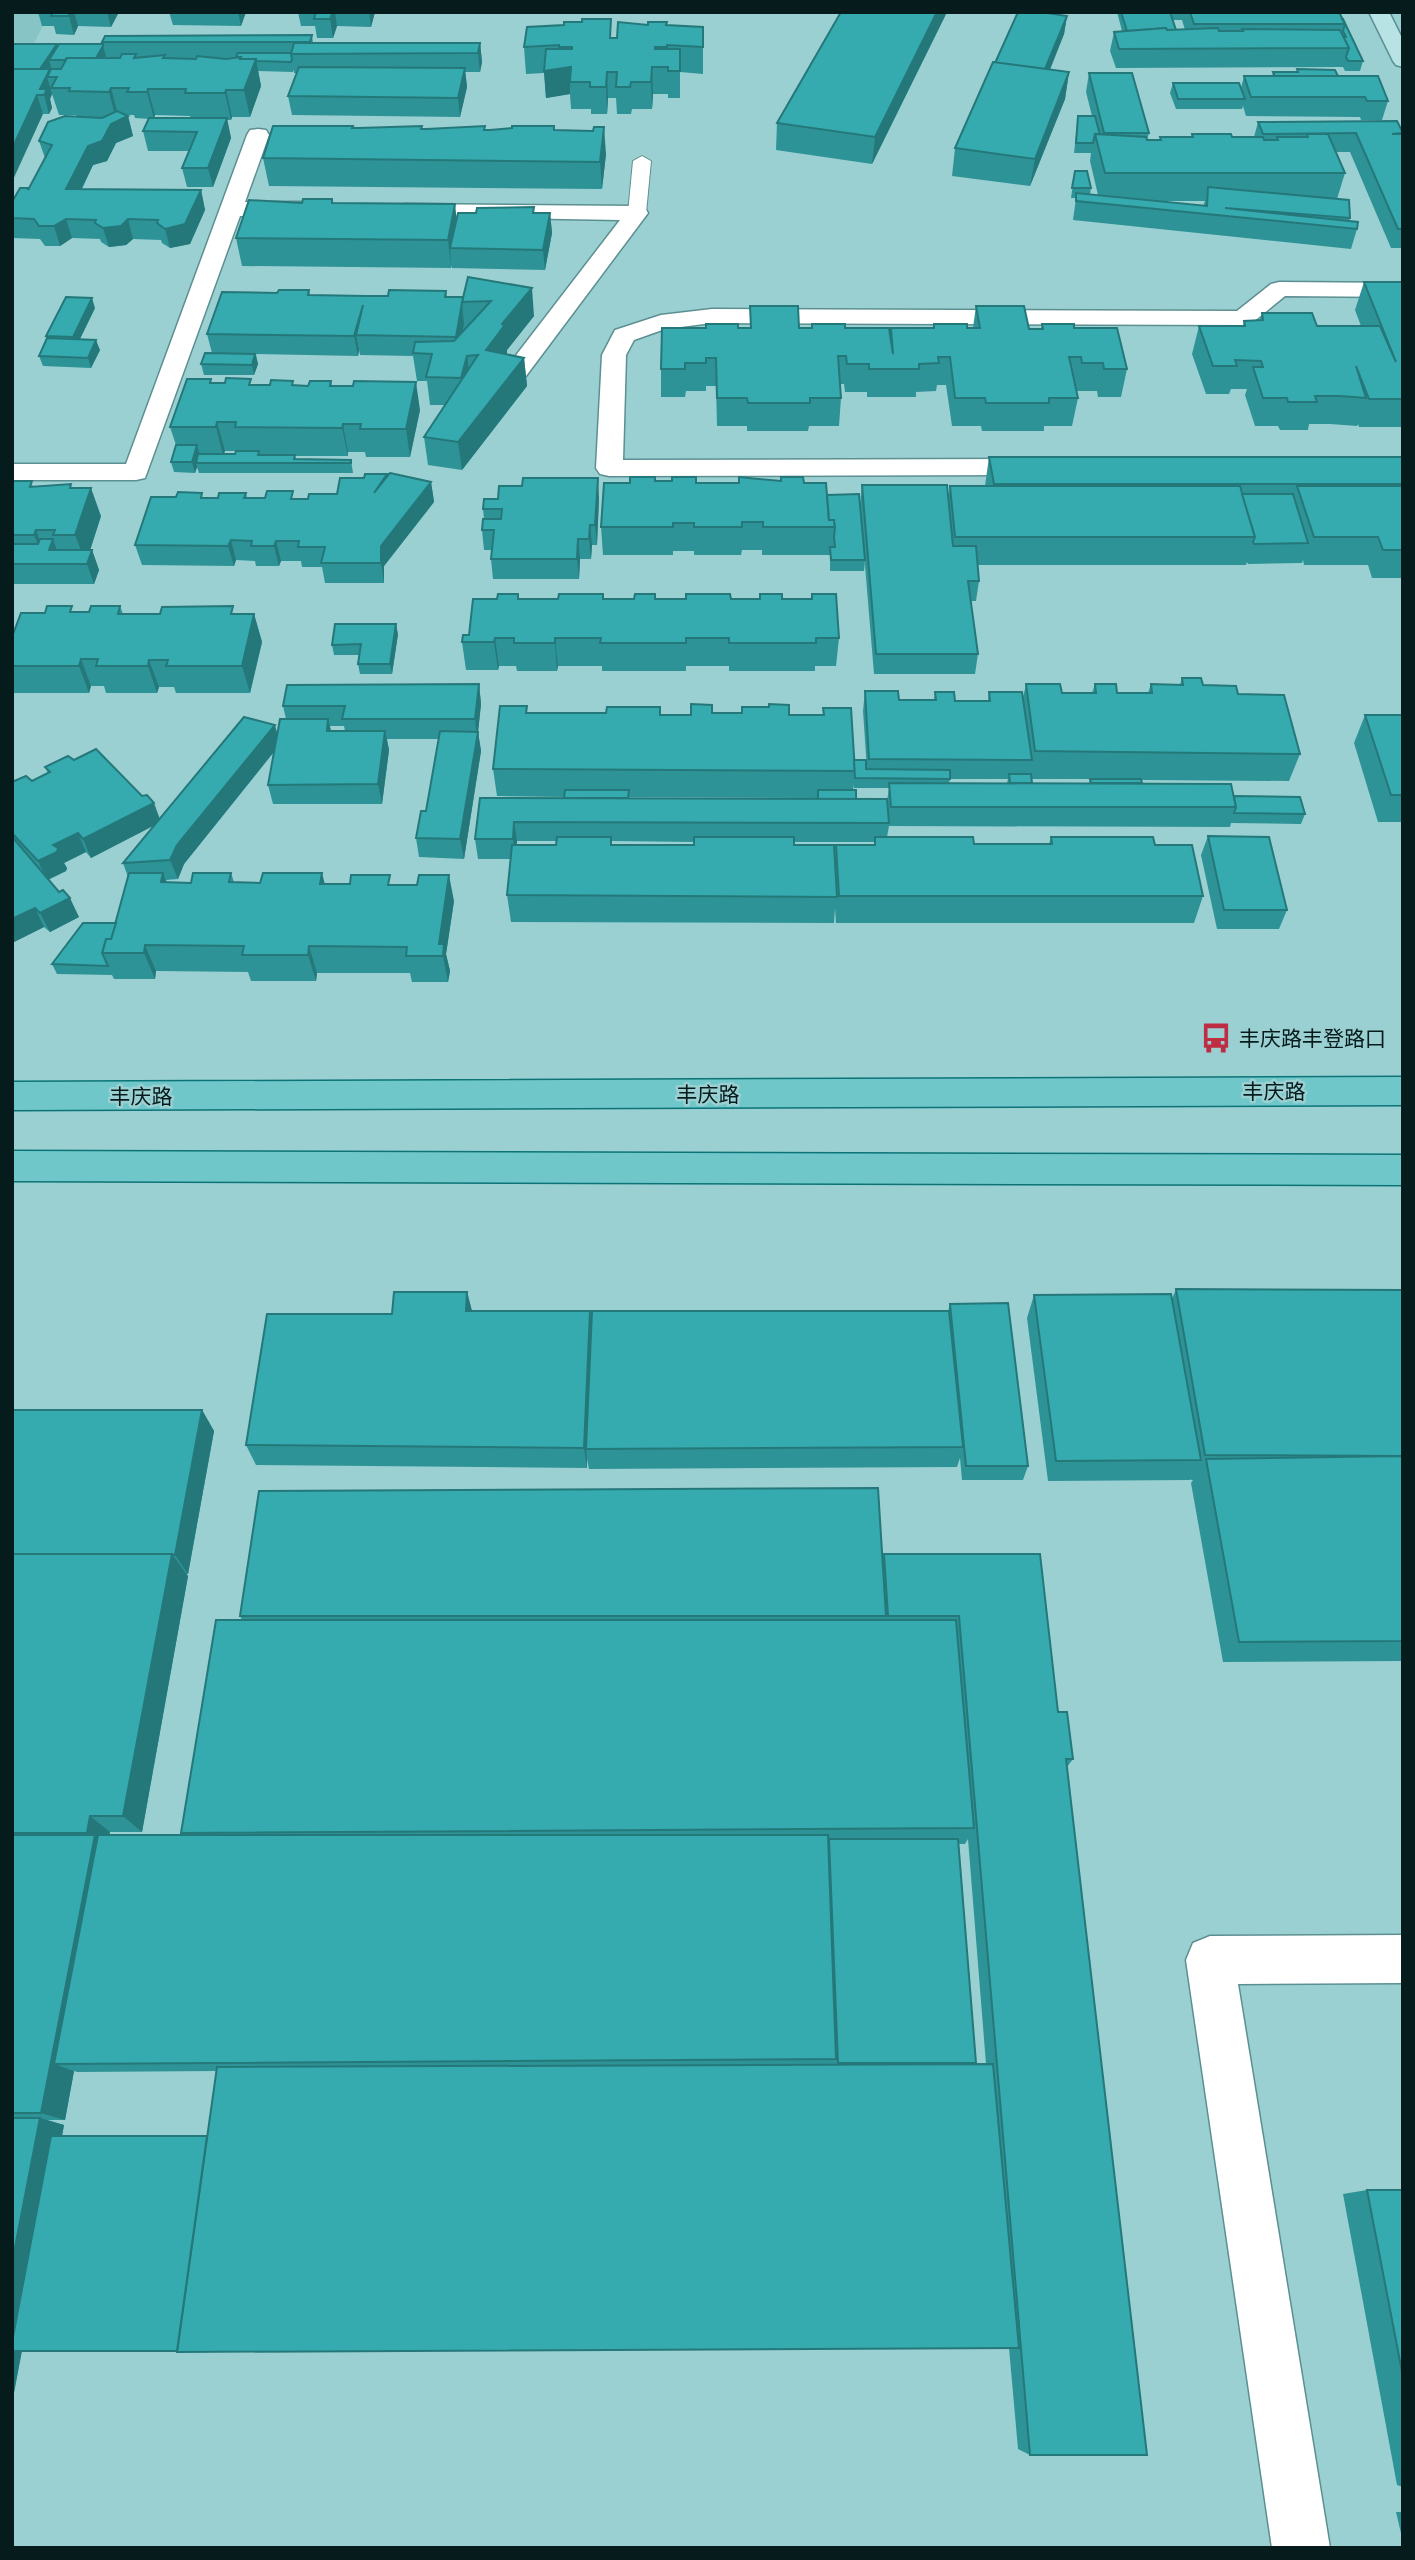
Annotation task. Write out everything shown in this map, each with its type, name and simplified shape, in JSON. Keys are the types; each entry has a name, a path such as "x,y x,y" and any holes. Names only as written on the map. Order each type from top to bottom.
{"main road":[{"name":"丰庆路","path":"12,1096 1403,1091"},
{"path":"12,1166 1403,1170"}],"street":[{"path":"1379,12 1403,61"},
{"path":"12,472 136,472 258,135"},
{"path":"232,209 316,210"},
{"path":"386,210 637,213"},
{"path":"517,372 637,213"},
{"path":"1070,467 608,468 614,355 624,335 661,321 712,316 1243,318 1279,289 1403,289"},
{"path":"1301,2548 1210,1960 1403,1959"}],"lane":[{"path":"637,213 642,161"}],"shaded area":[{"path":"12,12 50,12 12,87"}],"building":[{"path":"53,12 70,12 69,16 51,16"},
{"path":"316,12 333,12 330,19 314,19"},
{"path":"841,12 937,12 875,137 777,123"},
{"path":"1018,12 1067,16 1045,69 995,63"},
{"path":"1121,12 1170,12 1176,30 1166,28 1127,31"},
{"path":"1190,12 1339,12 1345,24 1194,24"},
{"path":"582,19 611,19 610,38 617,38 618,22 648,25 648,22 667,22 666,25 703,27 703,47 655,47 680,49 680,71 668,71 668,67 652,67 651,82 631,82 630,87 616,87 617,72 607,72 606,87 590,87 590,82 570,82 571,67 544,71 546,49 572,47 524,47 527,27 564,25 564,22 582,22"},
{"path":"1342,19 1363,61 1348,61 1346,57 1349,48 1343,37 1346,37"},
{"path":"1218,28 1219,31 1340,30 1349,48 1119,49 1114,32"},
{"path":"312,35 310,42 102,42 105,36"},
{"path":"294,43 480,43 478,53 291,54"},
{"path":"12,44 57,44 40,69 12,69"},
{"path":"59,44 103,46 96,58 49,60"},
{"path":"238,53 291,53 292,60 256,61 236,57"},
{"path":"122,54 136,54 134,58 165,55 163,58 196,59 197,56 256,59 244,90 226,90 225,93 185,93 186,89 127,92 129,88 111,88 109,92 51,88 57,77 47,77 51,69 61,69 67,58 120,58"},
{"path":"993,62 1069,72 1035,159 955,148"},
{"path":"299,67 465,68 458,98 288,96"},
{"path":"12,69 50,69 40,89 47,89 44,95 37,95 12,149"},
{"path":"1297,69 1335,70 1338,76 1275,76 1273,72 1298,72"},
{"path":"1089,73 1132,73 1149,133 1104,133"},
{"path":"1244,76 1378,76 1388,101 1367,101 1365,97 1251,97"},
{"path":"1173,83 1239,83 1245,99 1178,99"},
{"path":"117,111 128,116 111,124 102,141 88,146 66,189 201,190 185,224 165,229 157,223 158,220 128,219 121,226 103,228 95,223 96,220 66,219 54,226 39,226 34,219 12,218 12,202 20,188 28,190 52,145 39,141 48,122 65,116 102,118"},
{"path":"1078,116 1095,116 1100,135 1095,134 1093,143 1076,143"},
{"path":"149,118 227,118 208,168 182,168 197,132 143,131"},
{"path":"1397,121 1403,133 1392,134 1403,134 1403,229 1398,229 1356,133 1263,134 1258,122"},
{"path":"273,126 422,126 421,129 426,129 485,126 484,130 490,130 512,126 554,126 554,130 593,131 594,127 604,127 600,162 263,158"},
{"path":"1095,134 1161,140 1160,137 1193,137 1192,134 1231,134 1232,137 1278,140 1277,137 1328,134 1345,173 1105,173"},
{"path":"1075,171 1087,171 1091,188 1072,188"},
{"path":"1208,187 1349,200 1350,218 1225,208 1358,222 1357,229 1076,201 1076,193 1207,206"},
{"path":"303,199 332,199 332,203 455,204 448,240 236,238 249,200 302,203"},
{"path":"534,207 533,213 550,213 543,250 450,248 458,213 476,213 477,208"},
{"path":"468,277 532,288 502,324 504,326 486,350 524,358 458,442 424,437 478,355 467,356 461,378 426,377 432,354 413,353 415,342 454,341 491,301 462,302"},
{"path":"1364,282 1403,282 1403,399 1369,399 1356,366 1366,398 1315,396 1317,402 1288,402 1287,398 1263,398 1253,367 1263,367 1261,361 1235,360 1237,366 1213,366 1199,326 1245,326 1244,321 1263,320 1262,313 1312,313 1317,326 1380,326 1396,362"},
{"path":"279,290 309,290 308,295 366,296 388,296 389,290 446,291 445,297 463,297 456,337 356,335 363,305 354,336 207,334 222,292 277,293"},
{"path":"66,297 92,298 73,337 46,336"},
{"path":"750,306 798,306 799,328 812,328 812,324 845,324 845,328 889,328 893,354 891,328 934,328 934,324 967,324 967,328 980,328 976,306 1024,306 1029,329 1043,329 1042,324 1074,324 1074,328 1117,328 1127,369 1104,369 1103,363 1082,363 1081,357 1069,357 1078,398 1049,398 1049,403 986,403 985,398 955,398 950,357 938,357 939,363 919,364 919,369 869,369 869,364 847,364 846,356 838,356 841,398 810,398 810,403 748,403 747,398 717,398 716,358 706,358 706,363 685,363 685,369 661,369 662,328 706,328 706,324 738,324 738,328 751,328"},
{"path":"47,338 96,340 88,358 39,356"},
{"path":"205,353 255,354 252,365 201,364"},
{"path":"226,378 251,379 249,385 270,385 271,380 293,381 292,385 308,386 310,381 331,381 330,386 353,386 354,381 416,382 406,429 360,429 361,424 343,424 342,428 235,427 236,422 217,422 216,427 170,427 187,379 211,379 210,383 225,383"},
{"path":"176,445 197,445 192,462 171,462"},
{"path":"236,451 259,451 258,455 295,455 294,459 351,460 351,463 196,463 198,454 235,454"},
{"path":"989,457 1403,457 1403,484 994,484"},
{"path":"390,473 431,482 381,546 381,563 321,563 325,547 298,547 299,541 276,541 274,546 251,546 252,541 231,540 228,546 135,545 151,497 176,497 178,492 202,493 201,498 218,498 219,493 246,493 244,498 265,498 267,491 293,491 291,499 308,499 309,494 337,494 340,478 387,474 374,493"},
{"path":"630,477 655,477 655,481 672,481 672,477 696,477 696,483 739,483 739,477 781,481 781,477 803,477 804,483 826,483 829,520 834,520 835,527 763,527 763,522 742,522 742,527 694,527 694,523 673,523 673,527 601,527 604,483 630,483"},
{"path":"523,478 598,478 595,525 590,525 589,539 578,539 577,559 491,559 494,530 482,530 483,519 501,519 502,509 483,509 484,499 498,499 499,486 522,486"},
{"path":"12,481 32,481 30,487 71,484 70,488 91,488 75,535 53,535 55,530 36,530 34,535 12,535"},
{"path":"862,485 947,485 953,546 976,546 979,581 968,581 978,654 876,654"},
{"path":"950,486 1240,486 1255,537 955,537"},
{"path":"1297,486 1403,486 1403,550 1383,550 1378,537 1314,537"},
{"path":"859,494 865,560 831,560 830,547 835,547 835,527 834,520 829,520 827,495"},
{"path":"1242,494 1293,494 1308,543 1254,544 1255,537"},
{"path":"40,539 53,539 49,550 92,550 87,564 12,564 12,544 38,544"},
{"path":"498,594 518,594 518,599 558,599 559,594 603,594 603,599 634,599 635,594 655,594 655,599 686,599 686,594 730,594 731,599 760,599 760,594 782,594 782,599 812,599 812,594 836,594 839,638 816,638 816,643 729,643 729,638 686,638 686,643 600,643 601,638 555,638 555,643 514,643 514,638 495,638 494,642 462,642 463,635 469,635 473,599 497,599"},
{"path":"47,606 72,606 70,612 89,612 91,606 120,606 118,614 160,614 162,607 233,606 231,614 254,614 242,666 166,666 168,660 149,660 148,666 96,666 98,659 81,659 79,666 12,666 12,637 21,613 45,613"},
{"path":"335,624 396,624 390,664 358,664 361,644 332,645"},
{"path":"1182,678 1201,678 1203,685 1236,686 1238,694 1284,695 1300,754 1035,751 1026,684 1060,684 1062,693 1096,693 1095,684 1116,684 1117,693 1152,693 1151,684 1183,685"},
{"path":"479,684 475,719 342,719 345,706 283,706 287,685"},
{"path":"865,691 898,691 899,700 936,700 935,692 954,692 955,701 990,701 989,692 1022,692 1032,760 869,759"},
{"path":"691,704 712,705 712,713 742,713 742,707 789,705 789,715 824,715 823,708 851,708 855,771 493,769 500,706 527,706 526,713 606,713 607,707 660,707 660,715 691,715"},
{"path":"1365,715 1403,715 1403,795 1391,795"},
{"path":"244,717 275,725 177,845 170,860 123,863"},
{"path":"280,719 328,719 327,731 385,731 378,784 268,785"},
{"path":"440,731 478,732 460,839 416,838 421,811 426,811"},
{"path":"96,749 142,796 147,795 154,803 83,839 78,833 53,845 58,848 57,852 38,861 12,833 12,782 26,776 32,781 50,772 45,767 68,756 74,760"},
{"path":"854,760 866,760 866,769 950,770 950,779 855,778"},
{"path":"1009,774 1031,774 1032,783 1010,783"},
{"path":"1090,779 1141,779 1142,783 1091,783"},
{"path":"889,783 1231,784 1236,807 891,807"},
{"path":"565,790 629,790 628,798 564,798"},
{"path":"818,790 856,790 856,799 818,799"},
{"path":"1234,796 1300,797 1305,814 1234,813"},
{"path":"480,798 887,799 889,823 514,822 513,839 475,839"},
{"path":"1208,836 1269,837 1287,910 1224,910"},
{"path":"557,837 611,837 611,845 694,845 694,837 794,837 794,845 834,845 837,897 507,895 512,845 556,845"},
{"path":"875,837 973,837 974,844 1052,844 1051,837 1153,837 1155,845 1192,845 1203,896 839,896 836,845 875,845"},
{"path":"14,839 59,892 63,890 70,898 40,913 35,908 12,919"},
{"path":"129,873 163,873 161,882 191,883 193,873 231,873 229,882 260,883 263,873 322,873 320,884 350,884 351,875 390,875 388,885 417,885 419,875 449,875 439,944 444,944 443,956 406,956 407,947 309,946 308,955 242,955 244,946 145,945 144,953 102,953 106,939 111,939"},
{"path":"83,923 116,923 111,939 106,939 102,953 108,966 52,964"},
{"path":"1176,1289 1403,1290 1403,1456 1205,1455"},
{"path":"394,1292 467,1292 466,1311 590,1311 584,1448 246,1445 267,1314 392,1314"},
{"path":"1171,1294 1201,1460 1056,1461 1034,1295"},
{"path":"1008,1303 1028,1466 966,1466 950,1304"},
{"path":"592,1311 949,1311 963,1447 586,1449"},
{"path":"12,1410 202,1410 175,1555 12,1554"},
{"path":"1403,1456 1403,1641 1239,1642 1206,1459"},
{"path":"878,1488 886,1616 240,1616 259,1491"},
{"path":"12,1554 172,1554 123,1816 90,1816 87,1833 12,1833"},
{"path":"884,1554 1040,1554 1058,1712 1067,1712 1073,1759 1066,1759 1147,2455 1030,2455 959,1616 888,1616"},
{"path":"216,1620 956,1620 974,1828 181,1833"},
{"path":"12,1835 95,1835 41,2113 12,2113"},
{"path":"98,1835 828,1835 836,2059 54,2064"},
{"path":"829,1839 958,1839 976,2063 838,2063"},
{"path":"993,2064 1019,2348 177,2352 217,2067"},
{"path":"12,2118 40,2118 12,2263"},
{"path":"51,2136 207,2136 177,2351 12,2351"},
{"path":"1367,2190 1403,2190 1403,2377"}],"place":[{"name":"丰庆路丰登路口","path":"1216,1038"}]}
